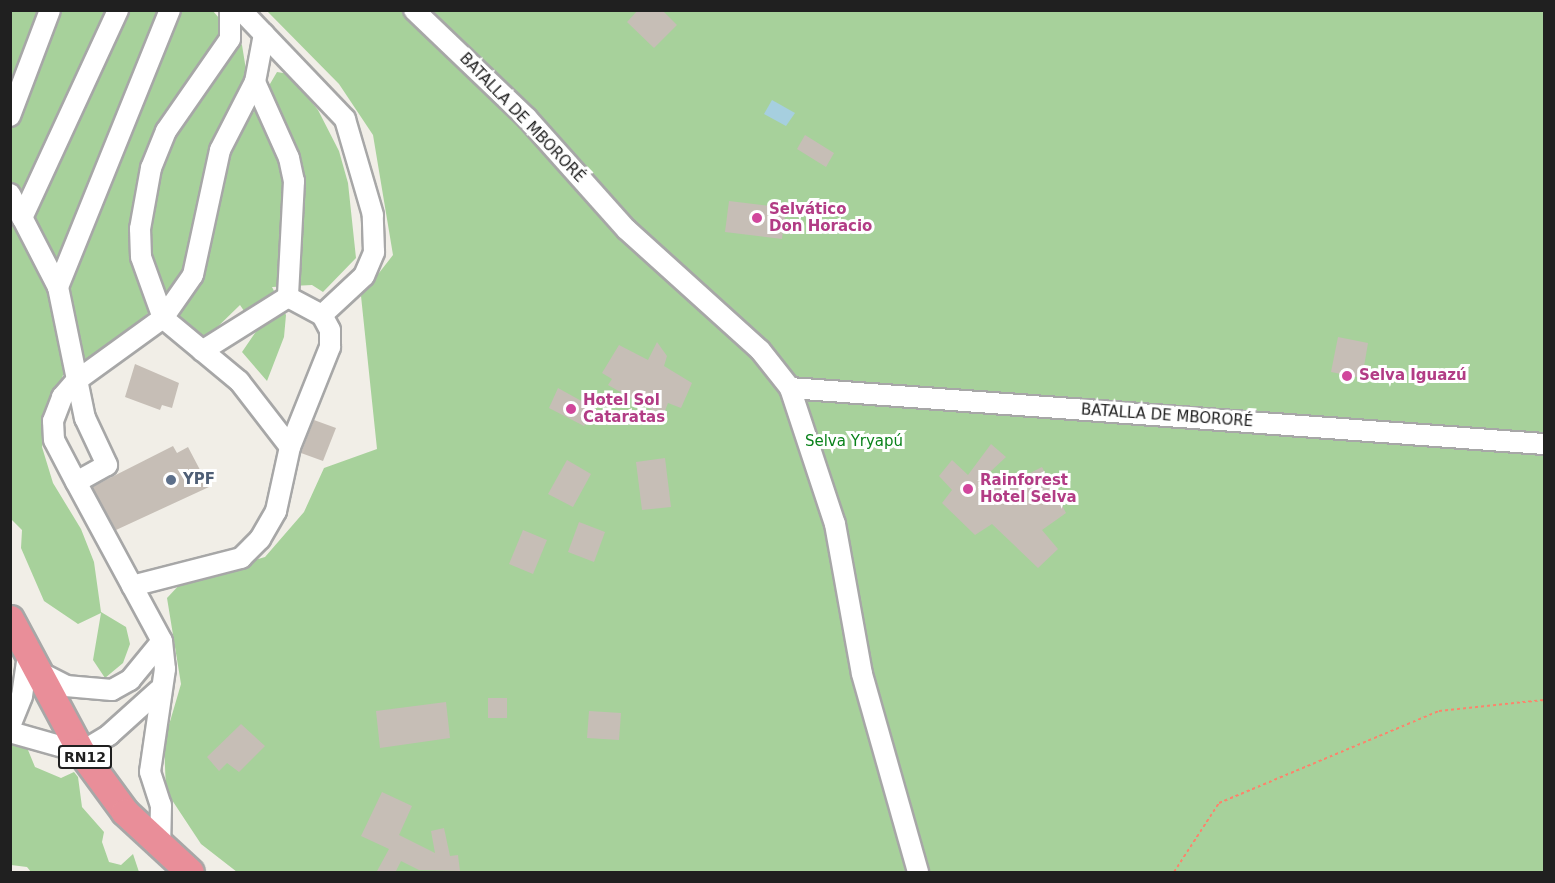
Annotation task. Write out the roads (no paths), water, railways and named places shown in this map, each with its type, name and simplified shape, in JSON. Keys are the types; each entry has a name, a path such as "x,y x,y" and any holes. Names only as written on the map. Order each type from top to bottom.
{"highway":[{"name":"RN12","path":"10,619 77,746 125,812 160,848 190,873"}],"street":[{"path":"10,116 50,10"},
{"path":"22,218 118,10"},
{"path":"58,287 170,10"},
{"path":"230,10 230,39 166,131 151,168 140,229 141,257 163,318 261,404 290,447"},
{"path":"241,10 345,119 373,215 374,252 364,276 322,315"},
{"name":"BATALLA DE MBORORÉ","path":"414,10 527,118 626,229 760,350 790,388 835,524 862,674 918,873"},
{"path":"160,848 161,805 150,772 159,690 164,669 162,641 54,440 53,421 62,398 76,381 163,318 193,275 220,150 255,82 264,34"},
{"path":"255,82 289,158 294,181 288,297"},
{"path":"10,194 58,287 85,418 107,465 76,482"},
{"path":"202,351 288,297"},
{"path":"132,586 241,558 276,511 290,447 330,346 330,330 322,315 288,297"},
{"name":"BATALLA DE MBORORÉ","path":"790,388 1545,444"},
{"path":"10,726 32,663 66,686 112,690 130,680 162,641"},
{"path":"77,746 164,669"},
{"path":"10,732 77,746 109,735 159,690"}],"water":[{"path":"772,100 795,113 786,126 764,114"}],"place":[{"name":"Selvático Don Horacio","path":"757,218"},
{"name":"Selva Iguazú","path":"1347,376"},
{"name":"Hotel Sol Cataratas","path":"571,409"},
{"name":"YPF","path":"171,480"},
{"name":"Rainforest Hotel Selva","path":"968,489"}],"park label":[{"name":"Selva Yryapú","path":"854,442"}]}
